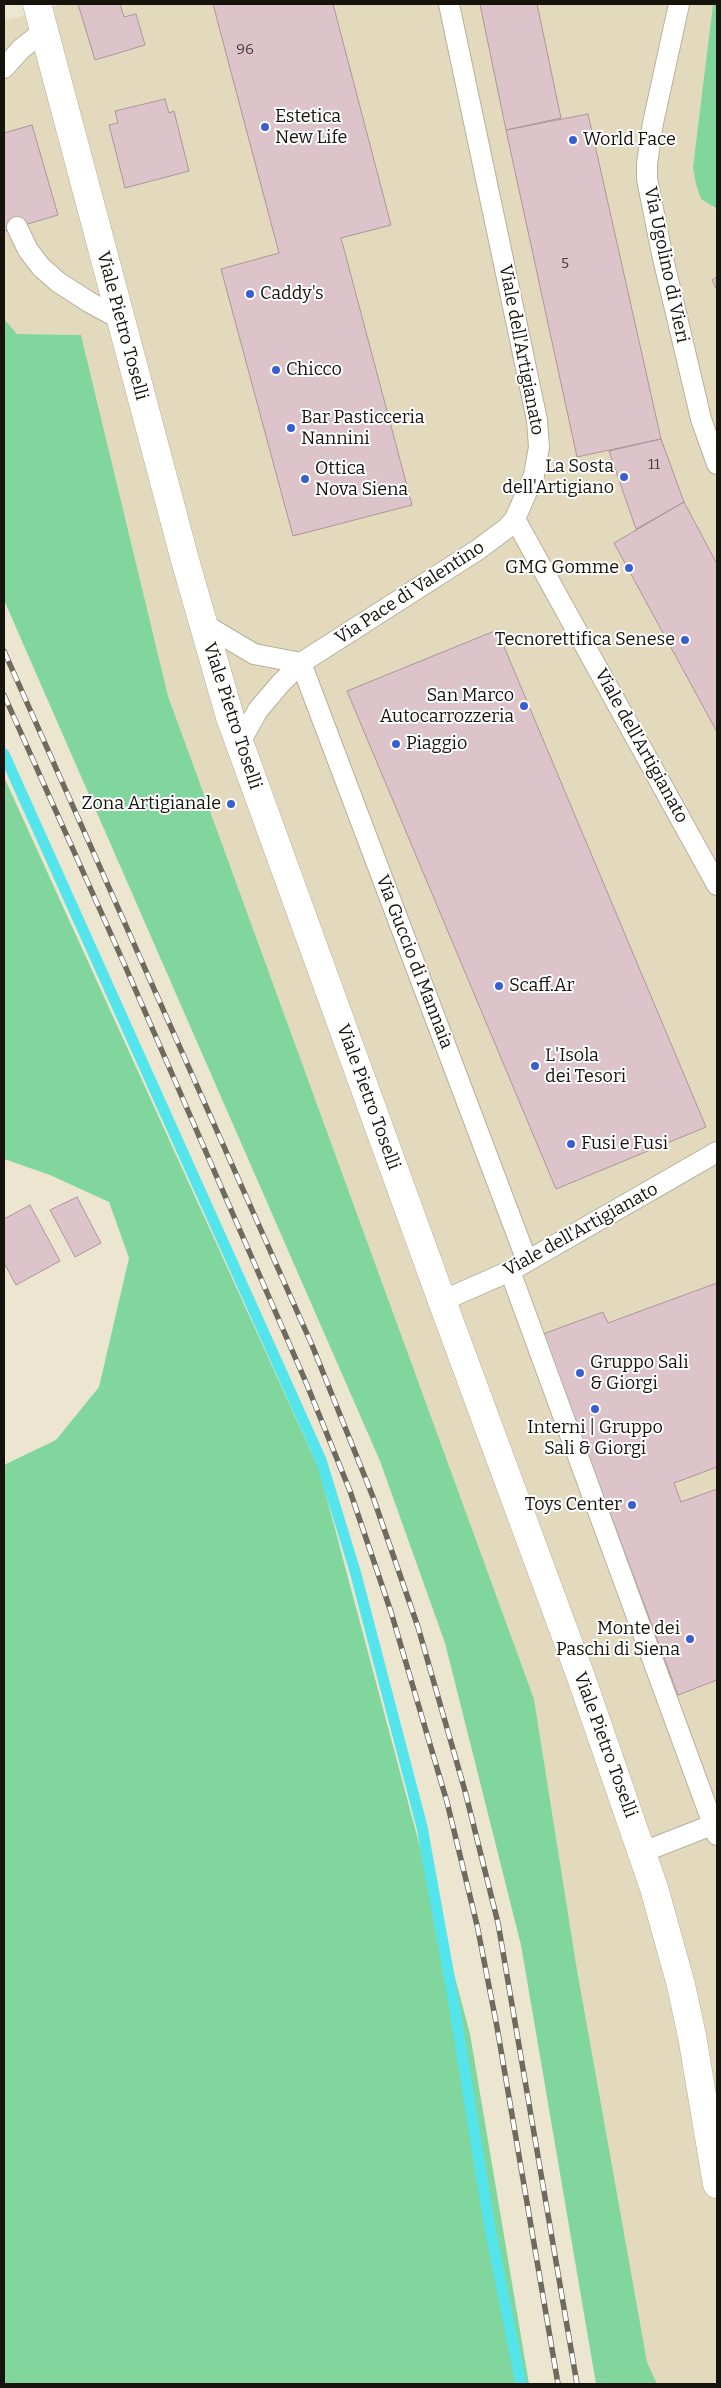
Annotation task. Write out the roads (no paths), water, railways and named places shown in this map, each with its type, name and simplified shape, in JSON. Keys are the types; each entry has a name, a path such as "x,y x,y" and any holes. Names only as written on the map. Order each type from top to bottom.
{"main road":[{"name":"Viale Pietro Toselli","path":"37,4 202,624 240,744 581,1677 643,1852 682,1985 702,2084 717,2184"}],"lane":[{"name":"Viale dell'Artigianato","path":"448,4 538,420 538,462 530,488 516,519 717,885"},
{"name":"Via Ugolino di Vieri","path":"679,4 653,123 647,164 647,179 662,254 700,412 717,464"},
{"path":"4,68 21,49 44,31"},
{"path":"17,227 28,250 41,267 58,282 89,302 120,318"},
{"name":"Via Pace di Valentino","path":"240,744 258,710 301,663 479,549 516,519"},
{"path":"202,624 254,654 301,663"},
{"name":"Via Guccio di Mannaia","path":"301,663 518,1266 716,1828 643,1852"},
{"name":"Viale dell'Artigianato","path":"442,1301 518,1266 717,1152"}],"waterway":[{"path":"4,754 321,1460 355,1571 422,1827 453,1998 489,2223 521,2384"}],"railway":[{"path":"4,651 312,1345 373,1497 418,1627 465,1791 498,1923 577,2384"},
{"path":"4,695 126,968 305,1380 350,1491 391,1612 447,1802 477,1925 497,2027 558,2384"}],"place":[{"name":"Estetica New Life","path":"265,127"},
{"name":"World Face","path":"573,140"},
{"name":"Caddy's","path":"250,294"},
{"name":"Chicco","path":"276,370"},
{"name":"Bar Pasticceria Nannini","path":"291,428"},
{"name":"La Sosta dell'Artigiano","path":"624,477"},
{"name":"Ottica Nova Siena","path":"305,479"},
{"name":"GMG Gomme","path":"629,568"},
{"name":"Tecnorettifica Senese","path":"685,640"},
{"name":"San Marco Autocarrozzeria","path":"524,706"},
{"name":"Piaggio","path":"396,744"},
{"name":"Zona Artigianale","path":"231,804"},
{"name":"Scaff.Ar","path":"499,986"},
{"name":"L'Isola dei Tesori","path":"535,1066"},
{"name":"Fusi e Fusi","path":"571,1144"},
{"name":"Gruppo Sali & Giorgi","path":"580,1373"},
{"name":"Interni | Gruppo Sali & Giorgi","path":"595,1409"},
{"name":"Toys Center","path":"632,1505"},
{"name":"Monte dei Paschi di Siena","path":"690,1639"}]}
